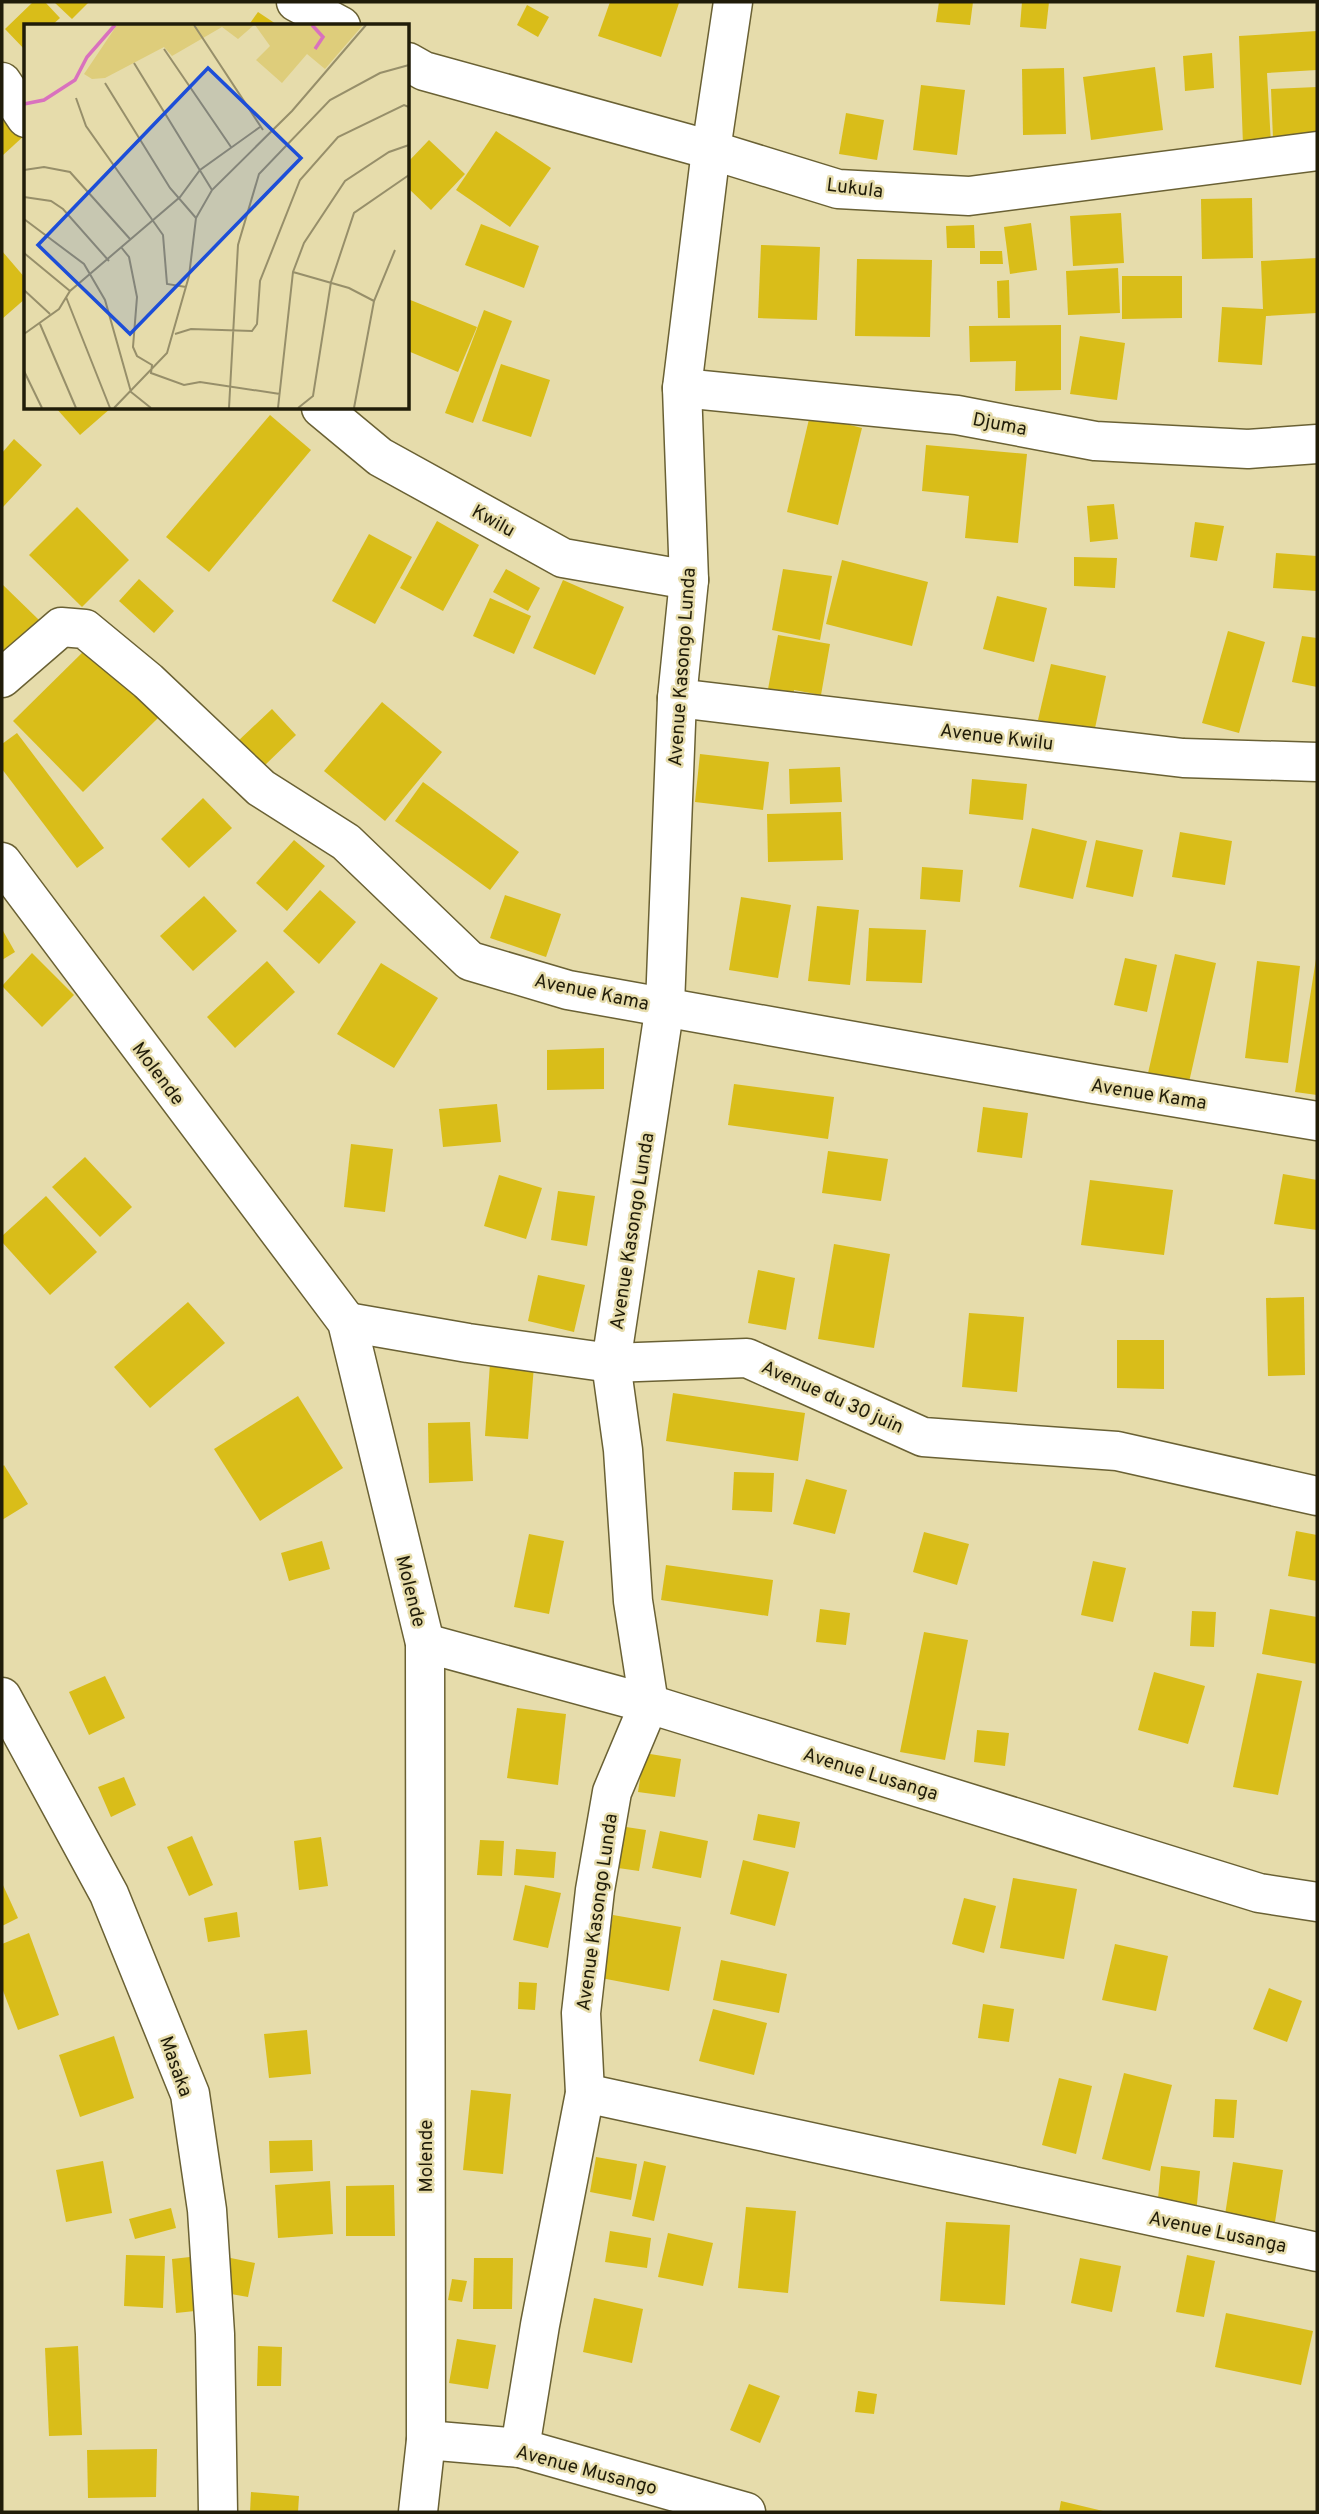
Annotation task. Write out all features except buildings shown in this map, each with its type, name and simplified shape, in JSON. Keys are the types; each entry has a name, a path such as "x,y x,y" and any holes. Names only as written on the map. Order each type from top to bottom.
{"street":[{"path":"296,2 337,24"},
{"name":"Avenue Kasongo Lunda","path":"520,2448 540,2325 585,2093 581,2013 595,1890 612,1792 649,1704 634,1601 623,1450 611,1363 665,1005 677,698 689,580 682,388 733,2"},
{"name":"Lukula","path":"410,63 424,71 712,150 838,189 969,196 1317,151"},
{"path":"2,82 24,115"},
{"name":"Djuma","path":"682,388 957,415 1095,441 1248,449 1317,444"},
{"name":"Kwilu","path":"323,410 380,457 564,558 689,580"},
{"name":"Avenue Kama","path":"2,678 61,627 85,629 148,681 261,788 346,842 470,961 568,990 1317,1121"},
{"name":"Avenue Kwilu","path":"677,698 1183,758 1317,762"},
{"name":"Molende","path":"2,862 347,1322 425,1643 426,2440 418,2512"},
{"name":"Avenue du 30 juin","path":"347,1322 468,1343 611,1363 747,1358 923,1437 1117,1451 1317,1496"},
{"name":"Avenue Lusanga","path":"425,1643 649,1704 1259,1893 1317,1902"},
{"name":"Masaka","path":"2,1697 109,1894 190,2094 207,2210 215,2334 218,2512"},
{"name":"Avenue Lusanga","path":"585,2093 1317,2252"},
{"name":"Avenue Musango","path":"426,2440 520,2448 746,2512"}]}
